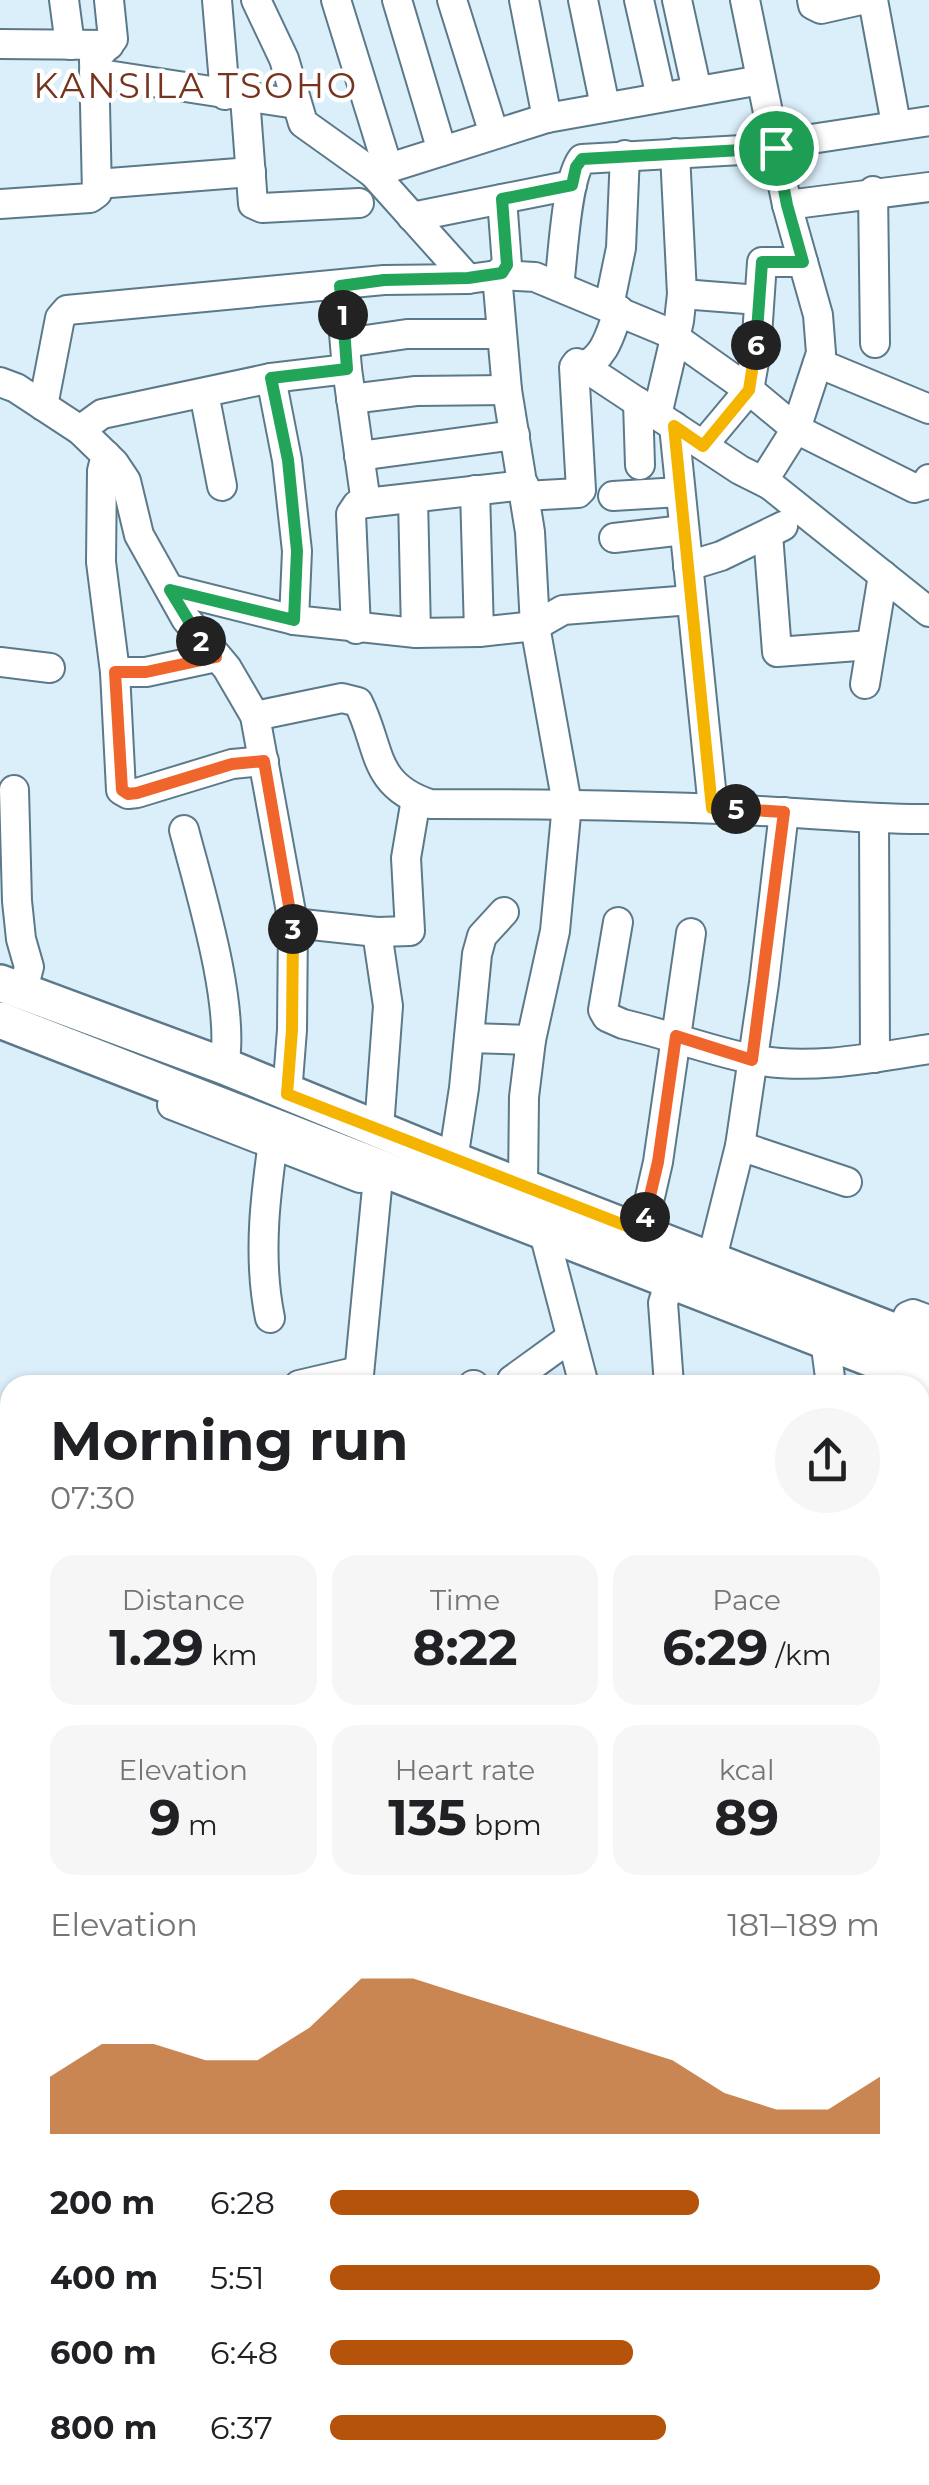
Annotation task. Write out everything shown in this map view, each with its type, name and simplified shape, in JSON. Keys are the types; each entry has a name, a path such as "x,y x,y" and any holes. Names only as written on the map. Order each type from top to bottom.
{"main road":[{"path":"9,986 224,1066 278,1122 378,1128 711,1262 918,1368"},
{"path":"0,1020 278,1122 378,1176 668,1287 828,1361 918,1368"}],"street":[{"path":"64,0 70,45"},
{"path":"0,204 90,198 98,193 94,60 112,40 109,1 120,0"},
{"path":"216,0 253,204 257,208 359,202"},
{"path":"256,0 284,59 304,123 380,170 547,118 761,80"},
{"path":"336,0 380,170 412,217 468,278"},
{"path":"396,0 442,151"},
{"path":"452,0 494,134"},
{"path":"524,0 547,118"},
{"path":"583,0 605,106"},
{"path":"639,0 661,97"},
{"path":"677,0 697,91"},
{"path":"744,0 787,205 818,315 821,352 796,429 767,475 770,484"},
{"path":"812,0 821,9 861,0"},
{"path":"873,0 896,124"},
{"path":"0,44 109,45"},
{"path":"94,74 296,104"},
{"path":"559,286 572,185 582,159 776,148 929,121"},
{"path":"640,465 675,338 682,294 675,153"},
{"path":"583,366 598,357 614,308 625,155"},
{"path":"97,184 250,172"},
{"path":"412,217 572,185"},
{"path":"787,205 929,186"},
{"path":"873,191 875,343"},
{"path":"502,199 507,265 498,275 501,334 525,490 535,626 566,804 555,931 531,1040 524,1097 523,1186"},
{"path":"703,446 749,390 762,262 803,262"},
{"path":"43,406 60,318 68,310 384,280 534,277 614,308 675,338 796,429 914,488 925,485 929,479"},
{"path":"340,286 366,503"},
{"path":"682,294 759,300"},
{"path":"80,430 102,414 271,378 407,334 501,334"},
{"path":"818,363 929,409"},
{"path":"356,629 352,514 357,505 475,490 581,490 576,364 740,470 770,484 929,612"},
{"path":"271,378 288,460 297,551 294,620"},
{"path":"0,382 16,388 80,430 126,481 139,535 186,619 244,693 255,716 293,923 292,1030 264,1199 265,1296 270,1318"},
{"path":"352,400 416,391 507,390"},
{"path":"204,394 222,486"},
{"path":"656,414 680,492 712,808"},
{"path":"359,456 516,436"},
{"path":"106,455 102,471 100,562 115,672 122,790 128,794 232,764 264,761"},
{"path":"475,490 479,632"},
{"path":"613,496 680,492"},
{"path":"413,498 416,633"},
{"path":"688,566 722,556 808,515"},
{"path":"614,538 684,530"},
{"path":"768,534 777,652 870,645"},
{"path":"866,684 883,576"},
{"path":"170,590 294,620 416,633 535,626 563,610 691,600"},
{"path":"115,672 146,672 216,657"},
{"path":"0,662 50,668"},
{"path":"255,716 342,698 358,702 380,768 416,800 430,804 712,808 874,820 929,819"},
{"path":"9,986 24,982 29,967 21,940 17,900 14,790"},
{"path":"293,923 377,932 410,929 406,858 416,800"},
{"path":"711,1262 740,1146 784,812"},
{"path":"874,820 875,1058"},
{"path":"184,830 205,908 230,1040 224,1066"},
{"path":"452,1160 477,954 482,936 504,912"},
{"path":"618,922 603,1010 607,1017 623,1024 752,1060 801,1063 875,1058 929,1049"},
{"path":"377,932 388,1006 378,1128"},
{"path":"642,1232 658,1162 691,933"},
{"path":"0,1036 278,1122"},
{"path":"468,1038 531,1040"},
{"path":"740,1146 847,1182"},
{"path":"359,1375 378,1176"},
{"path":"546,1240 581,1375"},
{"path":"668,1287 663,1303 668,1375"},
{"path":"519,1375 570,1338"}],"district":[{"name":"KANSILA TSOHO","path":"196,86"}],"route":[{"path":"776,148 803,262 764,261 760,265 756,352 749,390 732,414 703,446 674,426 712,808 784,812 764,983 752,1060 676,1036 658,1162 642,1232 287,1094 293,923 264,761 232,764 128,794 122,790 115,672 160,670 216,657 186,619 170,590 294,620 297,551 288,460 271,378 347,369 340,286 502,273 507,265 502,199 572,185 582,159 776,148"}]}
